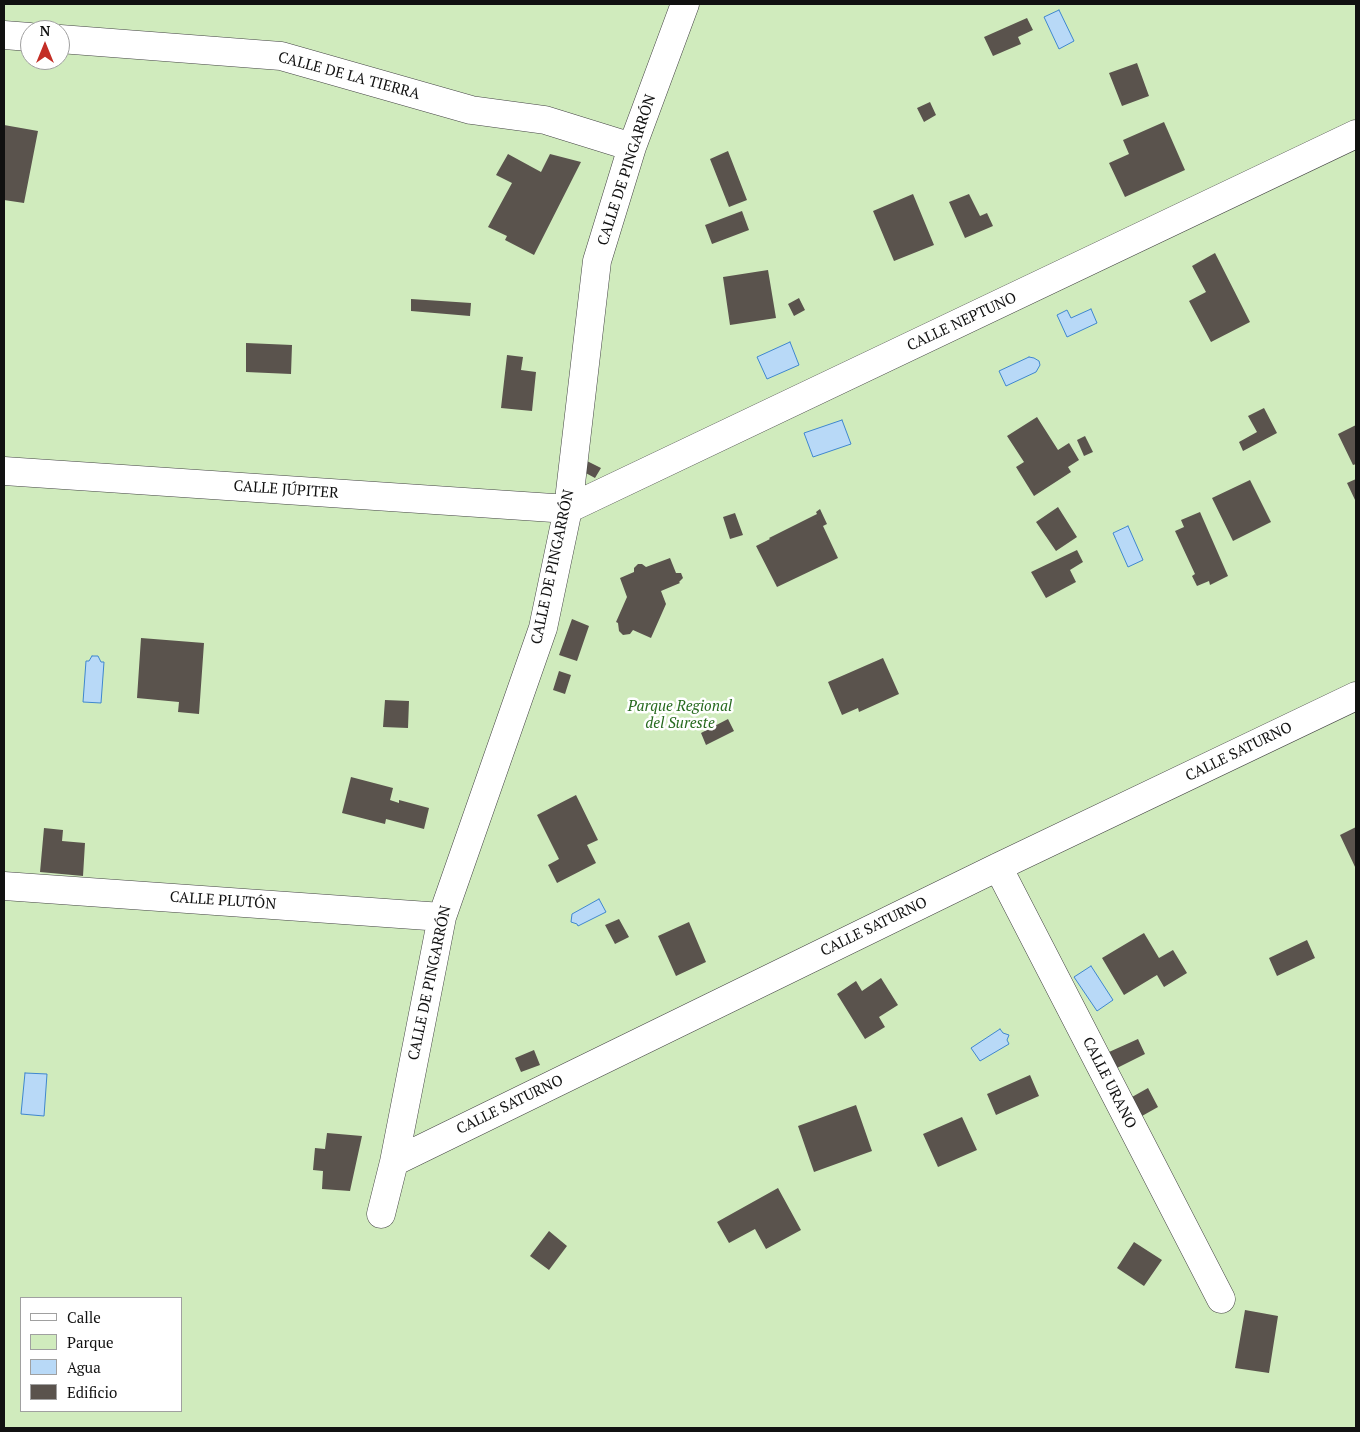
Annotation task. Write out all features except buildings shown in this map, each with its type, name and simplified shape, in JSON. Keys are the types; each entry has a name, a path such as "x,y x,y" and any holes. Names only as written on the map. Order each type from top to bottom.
{"street":[{"name":"CALLE DE PINGARRÓN","path":"381,1214 394,1162 442,917 543,628 568,509 597,261 632,147 685,4"},
{"path":"4,35 20,36"},
{"name":"CALLE DE LA TIERRA","path":"70,40 281,56 471,110 545,120 632,147"},
{"name":"CALLE NEPTUNO","path":"568,509 1356,134"},
{"name":"CALLE JÚPITER","path":"4,472 568,509"},
{"name":"CALLE SATURNO","path":"394,1162 998,867 1356,696"},
{"name":"CALLE URANO","path":"998,867 1221,1299"},
{"name":"CALLE PLUTÓN","path":"4,886 442,917"}],"green space":[{"name":"Parque Regional del Sureste","path":"4,4 1356,4 1356,1428 4,1428"}],"water":[{"path":"1059,10 1074,41 1059,49 1044,17"},
{"path":"1091,309 1097,323 1067,337 1057,315 1067,310 1071,318"},
{"path":"790,342 799,365 767,379 757,357"},
{"path":"1029,357 1039,361 1040,365 1036,372 1006,386 999,371"},
{"path":"842,420 851,444 813,457 804,433"},
{"path":"1128,526 1143,560 1128,567 1113,533"},
{"path":"92,656 98,656 101,662 104,662 101,703 83,702 86,661 89,661"},
{"path":"599,899 606,912 578,926 571,922 572,914"},
{"path":"1091,966 1113,1000 1097,1011 1074,977"},
{"path":"1000,1029 1003,1033 1009,1035 1007,1040 1009,1044 980,1061 971,1048"},
{"path":"25,1073 47,1074 44,1116 21,1114"}]}
